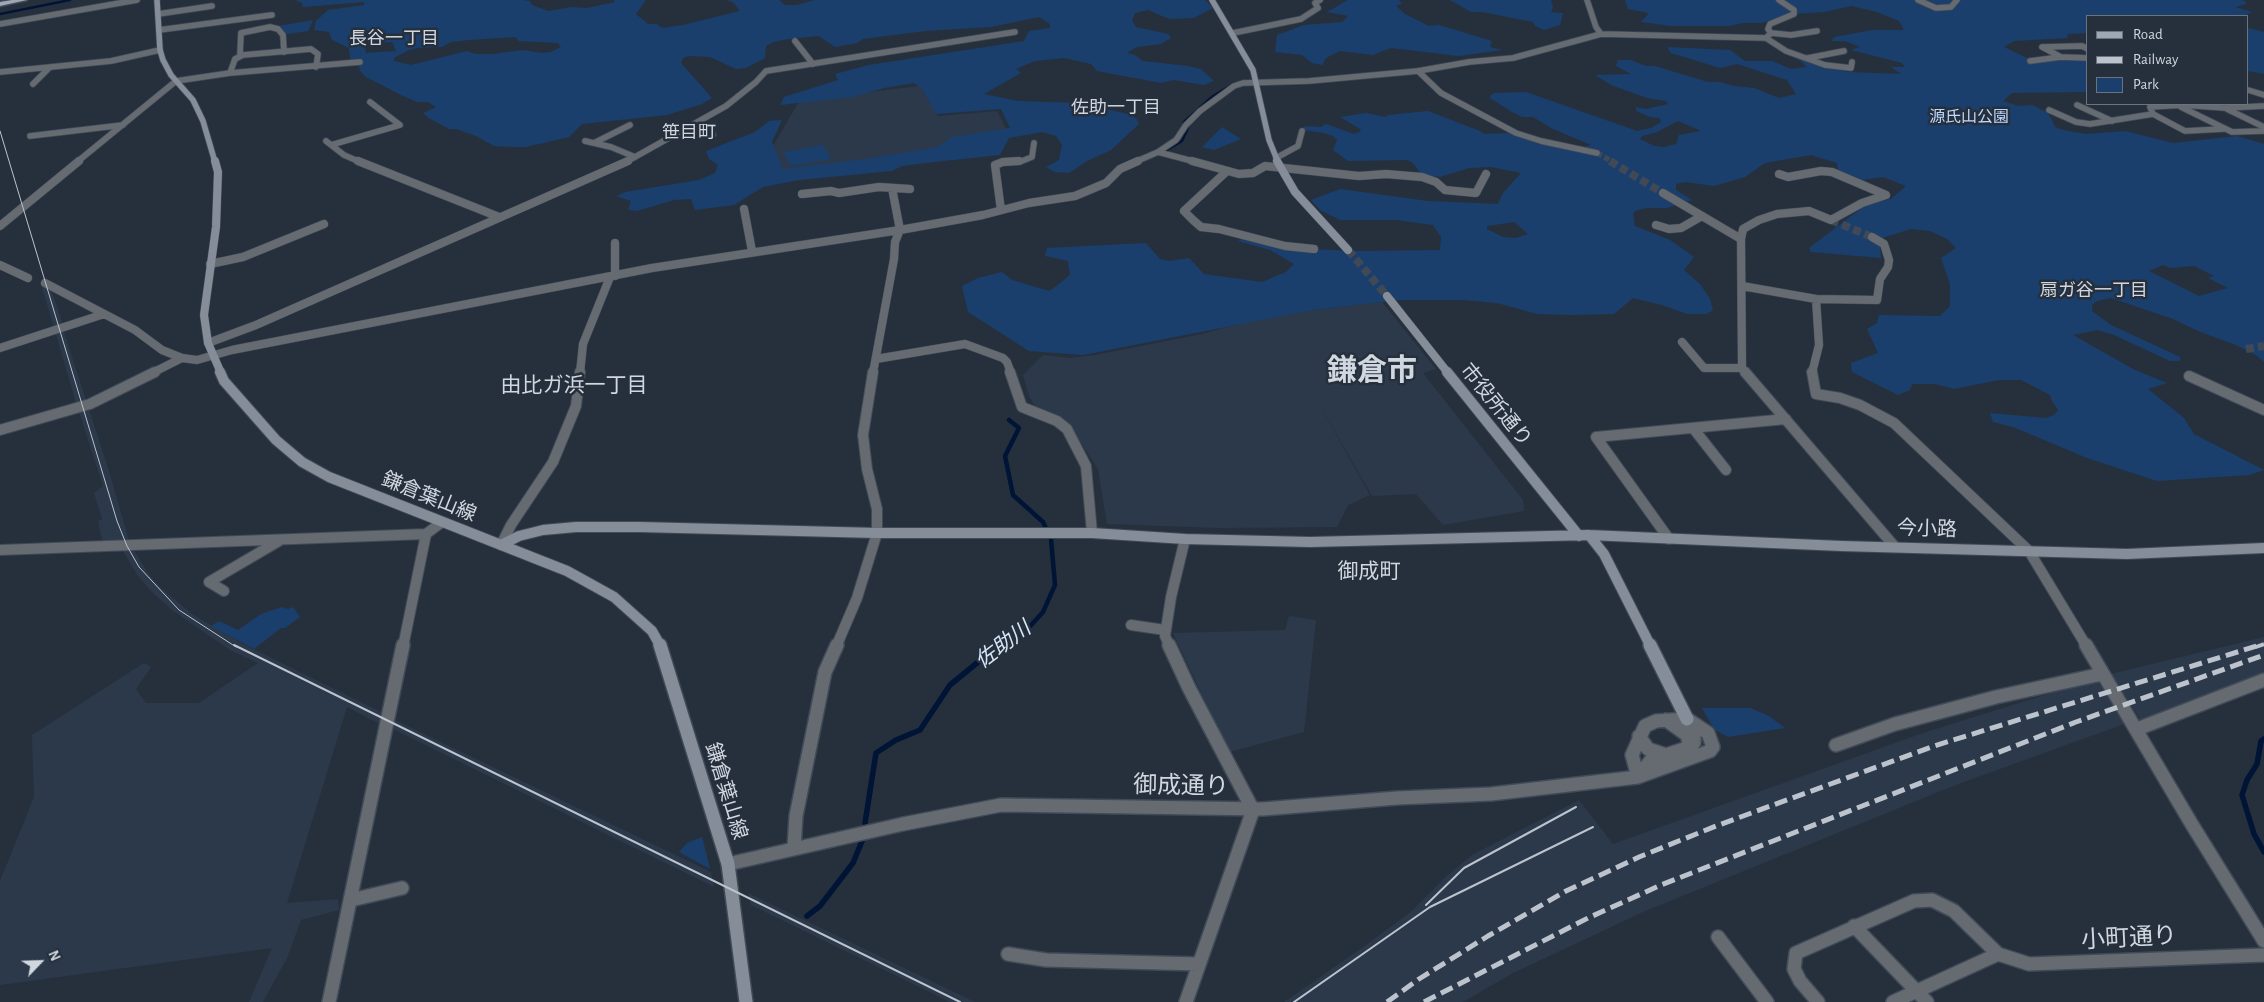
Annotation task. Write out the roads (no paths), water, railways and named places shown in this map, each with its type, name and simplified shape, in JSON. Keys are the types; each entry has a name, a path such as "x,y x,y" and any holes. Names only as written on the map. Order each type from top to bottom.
{"main road":[{"path":"0,4 24,0"}],"street":[{"path":"0,24 137,0"},
{"name":"鎌倉葉山線","path":"157,0 160,50 168,70 192,100 203,121 218,172 216,226 204,315 208,342 221,377 276,440 302,462 329,477 567,571 597,586 630,610 652,631 663,651 728,864 746,1002"},
{"path":"158,14 209,6 205,0"},
{"path":"1212,0 1253,70 1258,83 1269,140 1280,168 1295,192 1348,250"},
{"path":"1233,33 1301,19 1318,8 1315,2 1320,0"},
{"path":"1587,0 1596,27 1601,34"},
{"path":"1779,0 1794,10 1794,14 1770,24 1768,29 1772,33 1791,36 1817,31"},
{"path":"1918,0 1936,8 1951,7 1958,0"},
{"path":"159,30 272,15"},
{"path":"243,55 240,54 241,33 270,27 278,29 283,34 284,52"},
{"path":"208,342 256,325 635,157 726,106 756,82 766,71 1015,32"},
{"path":"1766,38 1772,33"},
{"path":"45,283 54,286 135,330 162,350 182,358 197,360 212,355 612,276 752,251 900,230 983,215 1030,203 1075,196 1106,182 1120,169 1158,152 1176,140 1186,124 1200,111 1234,86 1418,71 1483,60 1513,58 1601,34 1766,38 1786,50 1835,68 1851,68 1852,62"},
{"path":"795,41 813,64"},
{"path":"2062,57 2042,47 2082,46 2086,48"},
{"path":"230,73 235,59 243,55 310,49 318,54 316,67"},
{"path":"0,72 111,61 160,50"},
{"path":"1808,58 1844,51"},
{"path":"2030,61 2062,57 2086,58"},
{"path":"0,226 176,81 230,73 360,62"},
{"path":"33,84 49,68"},
{"path":"1418,71 1441,93 1516,133 1541,141 1597,152"},
{"path":"2249,90 2264,95"},
{"path":"370,102 400,125 329,143 344,155 366,165 499,218"},
{"path":"2077,105 2113,121"},
{"path":"2179,106 2236,133 2264,131"},
{"path":"2225,128 2185,131 2153,114 2149,108 2264,106"},
{"path":"2224,108 2264,127"},
{"path":"2049,110 2080,124 2113,121 2153,114"},
{"path":"30,136 124,125"},
{"path":"594,143 630,125"},
{"path":"685,129 713,135"},
{"path":"1276,158 1298,146 1302,131"},
{"path":"586,141 611,147 635,157"},
{"path":"1001,210 995,165 1004,162 1022,161 1032,157 1034,143"},
{"path":"1158,152 1239,174 1253,173 1265,166 1359,176 1386,174 1422,177 1436,182 1445,190 1476,193 1486,174"},
{"path":"1779,174 1788,177 1821,171 1832,172 1886,195 1862,203 1832,220 1809,211 1778,214 1760,220 1743,229 1741,239 1742,368 1895,547"},
{"path":"1226,172 1184,211 1193,220 1201,227 1219,228 1285,246 1314,250"},
{"path":"794,848 796,816 825,672 857,598 877,533 877,509 867,469 864,435 866,408 894,259 895,242 900,230 892,188"},
{"path":"802,194 892,188 910,189"},
{"path":"1663,192 1741,239"},
{"path":"744,209 752,251"},
{"path":"1656,225 1669,229 1681,228 1702,216"},
{"path":"210,264 243,257 324,224"},
{"path":"1742,286 1816,299 1872,301 1878,299 1880,279 1888,267 1889,260 1884,244 1872,237"},
{"path":"502,545 511,525 553,462 567,431 576,406 583,344 612,276 615,243"},
{"path":"0,265 28,278"},
{"name":"市役所通り","path":"1387,296 1584,535 1604,554 1687,719"},
{"path":"1816,299 1818,345 1812,371 1816,394 1840,398 1860,405 1894,423 2029,551 2137,729 2191,823 2264,941"},
{"path":"0,348 104,314"},
{"path":"1682,342 1704,368 1742,368"},
{"path":"876,359 965,344 1003,358 1007,362 1022,407 1057,421 1067,430 1086,466 1092,533"},
{"path":"0,430 90,404 182,358"},
{"path":"2189,376 2264,410"},
{"path":"1669,539 1596,437 1786,419"},
{"path":"1693,428 1726,470"},
{"path":"0,550 426,534 442,522"},
{"name":"今小路","path":"502,545 519,536 543,530 576,527 877,533 1092,533 1185,539 1310,542 1584,535 2127,554 2264,548"},
{"path":"328,1002 351,900 426,534"},
{"path":"1185,539 1170,597 1165,636 1189,688 1252,810 1186,1002"},
{"path":"224,591 209,582 280,540"},
{"path":"1131,625 1165,630"},
{"path":"1836,745 1895,724 1996,697 2102,674"},
{"path":"2137,729 2264,680"},
{"path":"1687,719 1696,737 1690,747 1651,760 1638,777 1632,755 1645,726 1656,721 1687,719"},
{"name":"御成通り","path":"728,864 903,824 1001,805 1252,810 1397,798 1491,794 1638,777 1710,751 1713,747 1708,732 1687,719"},
{"path":"1665,720 1681,729 1687,735 1690,747"},
{"path":"1639,736 1648,749 1666,755"},
{"path":"351,900 402,888"},
{"path":"1818,1002 1800,981 1794,969 1796,953 1914,901 1932,900 1954,911 1998,954 1894,1002"},
{"path":"1854,926 1927,1002"},
{"path":"1718,937 1767,1002"},
{"path":"1008,954 1046,960 1199,964"},
{"name":"小町通り","path":"1998,954 2029,964 2264,955"}],"waterway":[{"path":"0,14 70,0"},
{"path":"1167,150 1182,141 1188,128 1184,122 1213,96 1235,83"},
{"name":"佐助川","path":"997,647 1023,634 1043,612 1055,585 1051,539 1043,522 1013,495 1005,456 1019,428 1009,420"},
{"name":"佐助川","path":"865,823 876,753 896,740 920,730 950,685 999,645"},
{"path":"2264,739 2261,741 2257,764 2247,780 2242,795 2254,834 2264,852"},
{"name":"佐助川","path":"807,916 820,906 853,863 862,841"}],"tunnel":[{"path":"1597,153 1613,162"},
{"path":"1610,161 1663,193"},
{"path":"1831,220 1872,237"},
{"path":"1348,250 1387,296"},
{"path":"2246,349 2264,346"}],"tram line":[{"path":"0,131 117,521 127,546 139,567 179,610 236,647"},
{"path":"234,645 960,1002"},
{"path":"1426,905 1464,868 1576,807"},
{"path":"1294,1002 1430,907 1593,827"}],"railway":[{"path":"2256,647 2264,644"},
{"path":"1387,1002 1419,979 1488,936 1566,891 1639,857 1716,826 1934,746 2260,645"},
{"path":"1424,1002 1588,918 1661,885 2076,722 2264,655"}],"district":[{"name":"長谷一丁目","path":"394,39"},
{"name":"佐助一丁目","path":"1116,108"},
{"name":"笹目町","path":"689,133"},
{"name":"扇ガ谷一丁目","path":"2094,291"},
{"name":"鎌倉市","path":"1372,371"},
{"name":"由比ガ浜一丁目","path":"574,386"},
{"name":"御成町","path":"1369,572"}],"park label":[{"name":"源氏山公園","path":"1969,117"}]}
